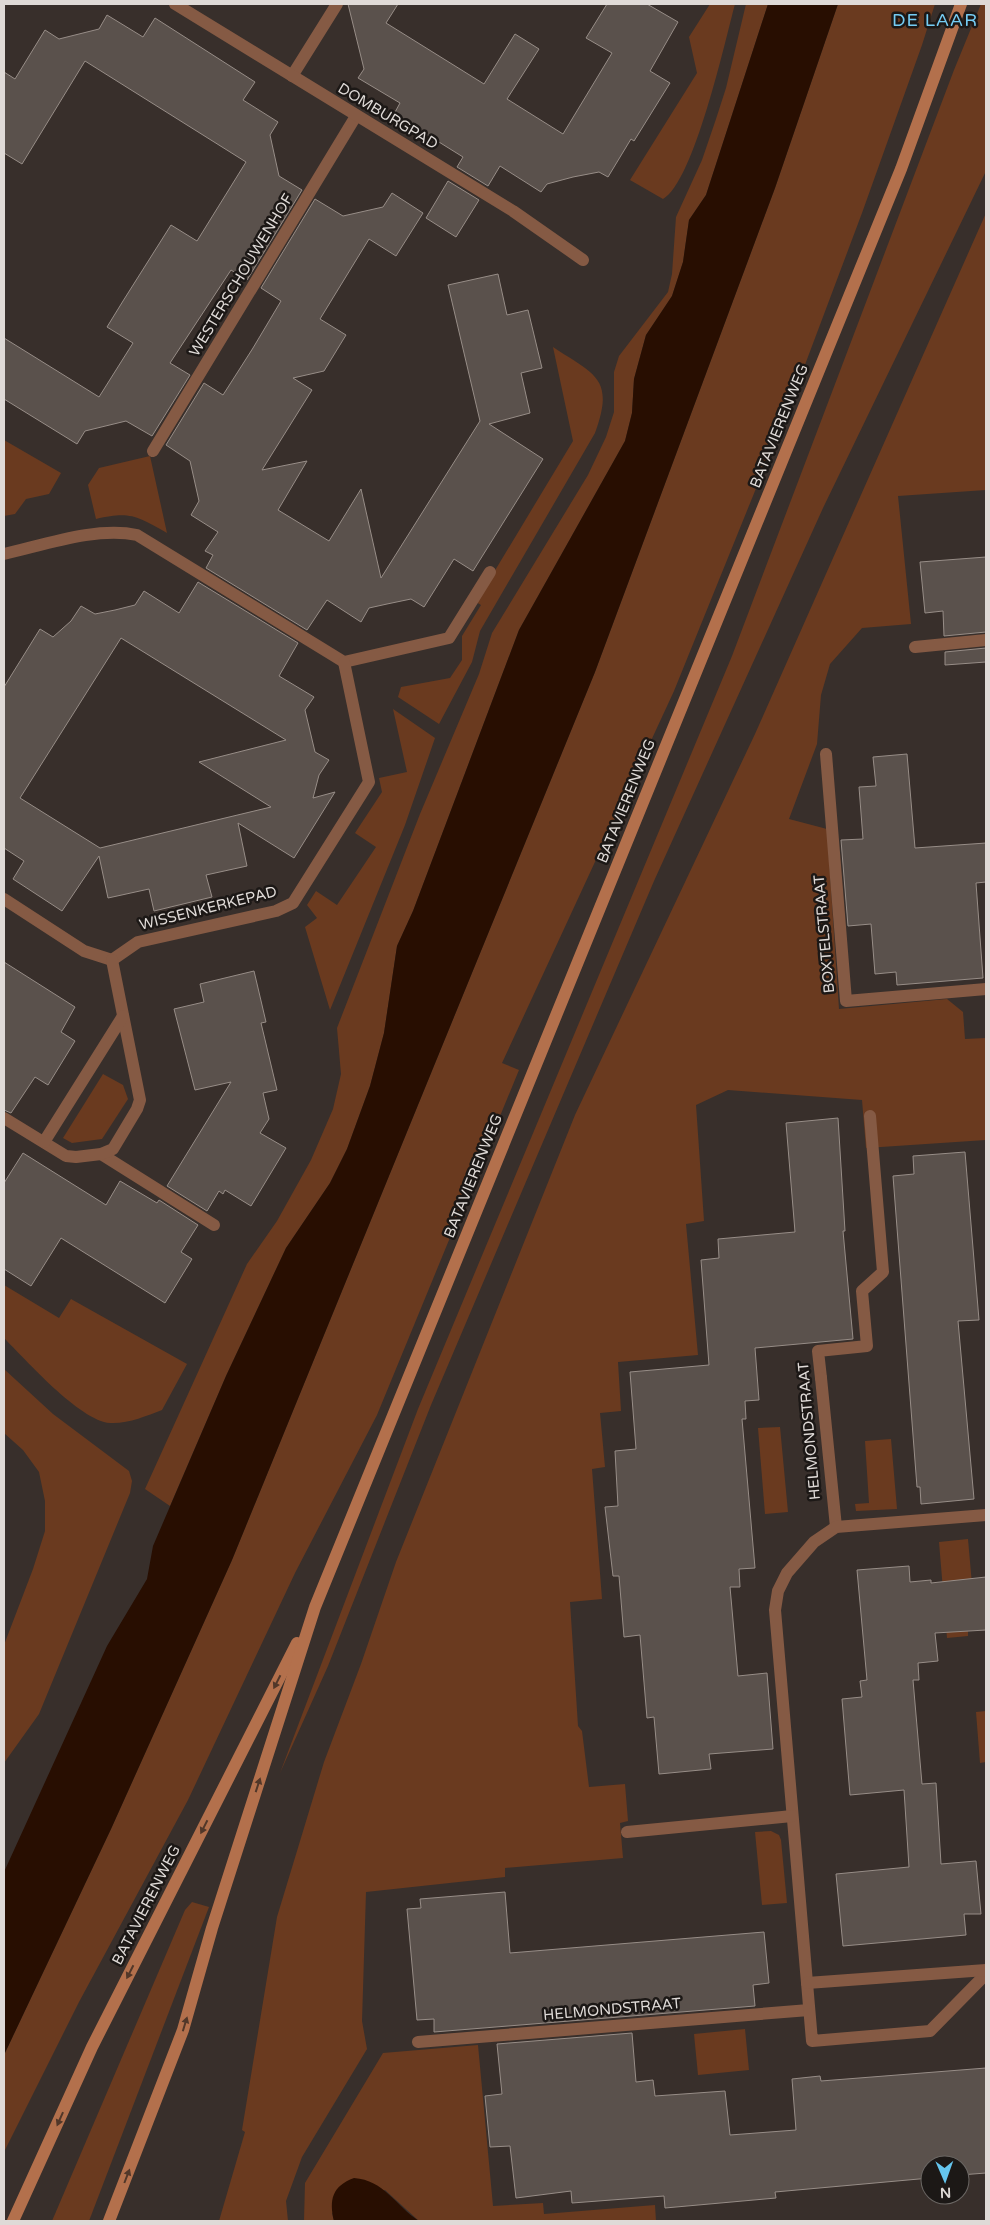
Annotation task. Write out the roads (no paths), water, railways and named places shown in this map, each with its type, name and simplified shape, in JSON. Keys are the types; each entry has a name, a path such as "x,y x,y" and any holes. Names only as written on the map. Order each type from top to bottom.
{"main road":[{"name":"BATAVIERENWEG","path":"109,2221 183,2030 212,1928 315,1608 901,169 960,4"},
{"name":"BATAVIERENWEG","path":"13,2221 92,2047 315,1608"}],"street":[{"name":"DOMBURGPAD","path":"175,4 513,211 583,260"},
{"path":"292,76 337,4"},
{"name":"WESTERSCHOUWENHOF","path":"153,451 356,116"},
{"path":"4,554 104,532 121,532 137,535 344,662 449,638 490,572"},
{"path":"915,647 986,640"},
{"name":"WISSENKERKEPAD","path":"112,960 138,942 276,911 293,903 369,782 344,662"},
{"name":"BOXTELSTRAAT","path":"826,754 846,1001 986,989"},
{"path":"4,899 84,951 112,960 140,1100 137,1109 113,1149 101,1154 76,1157 66,1156 4,1118"},
{"path":"44,1142 122,1016"},
{"name":"HELMONDSTRAAT","path":"836,1527 818,1351 867,1346 862,1291 883,1272 870,1116"},
{"path":"101,1154 214,1225"},
{"path":"986,1514 836,1527 814,1542 792,1565 778,1591 775,1610 812,2041 930,2031 986,1974"},
{"path":"627,1832 792,1816"},
{"path":"807,1983 986,1970"},
{"name":"HELMONDSTRAAT","path":"418,2042 809,2010"}],"district":[{"name":"DE LAAR","path":"935,20"}]}
